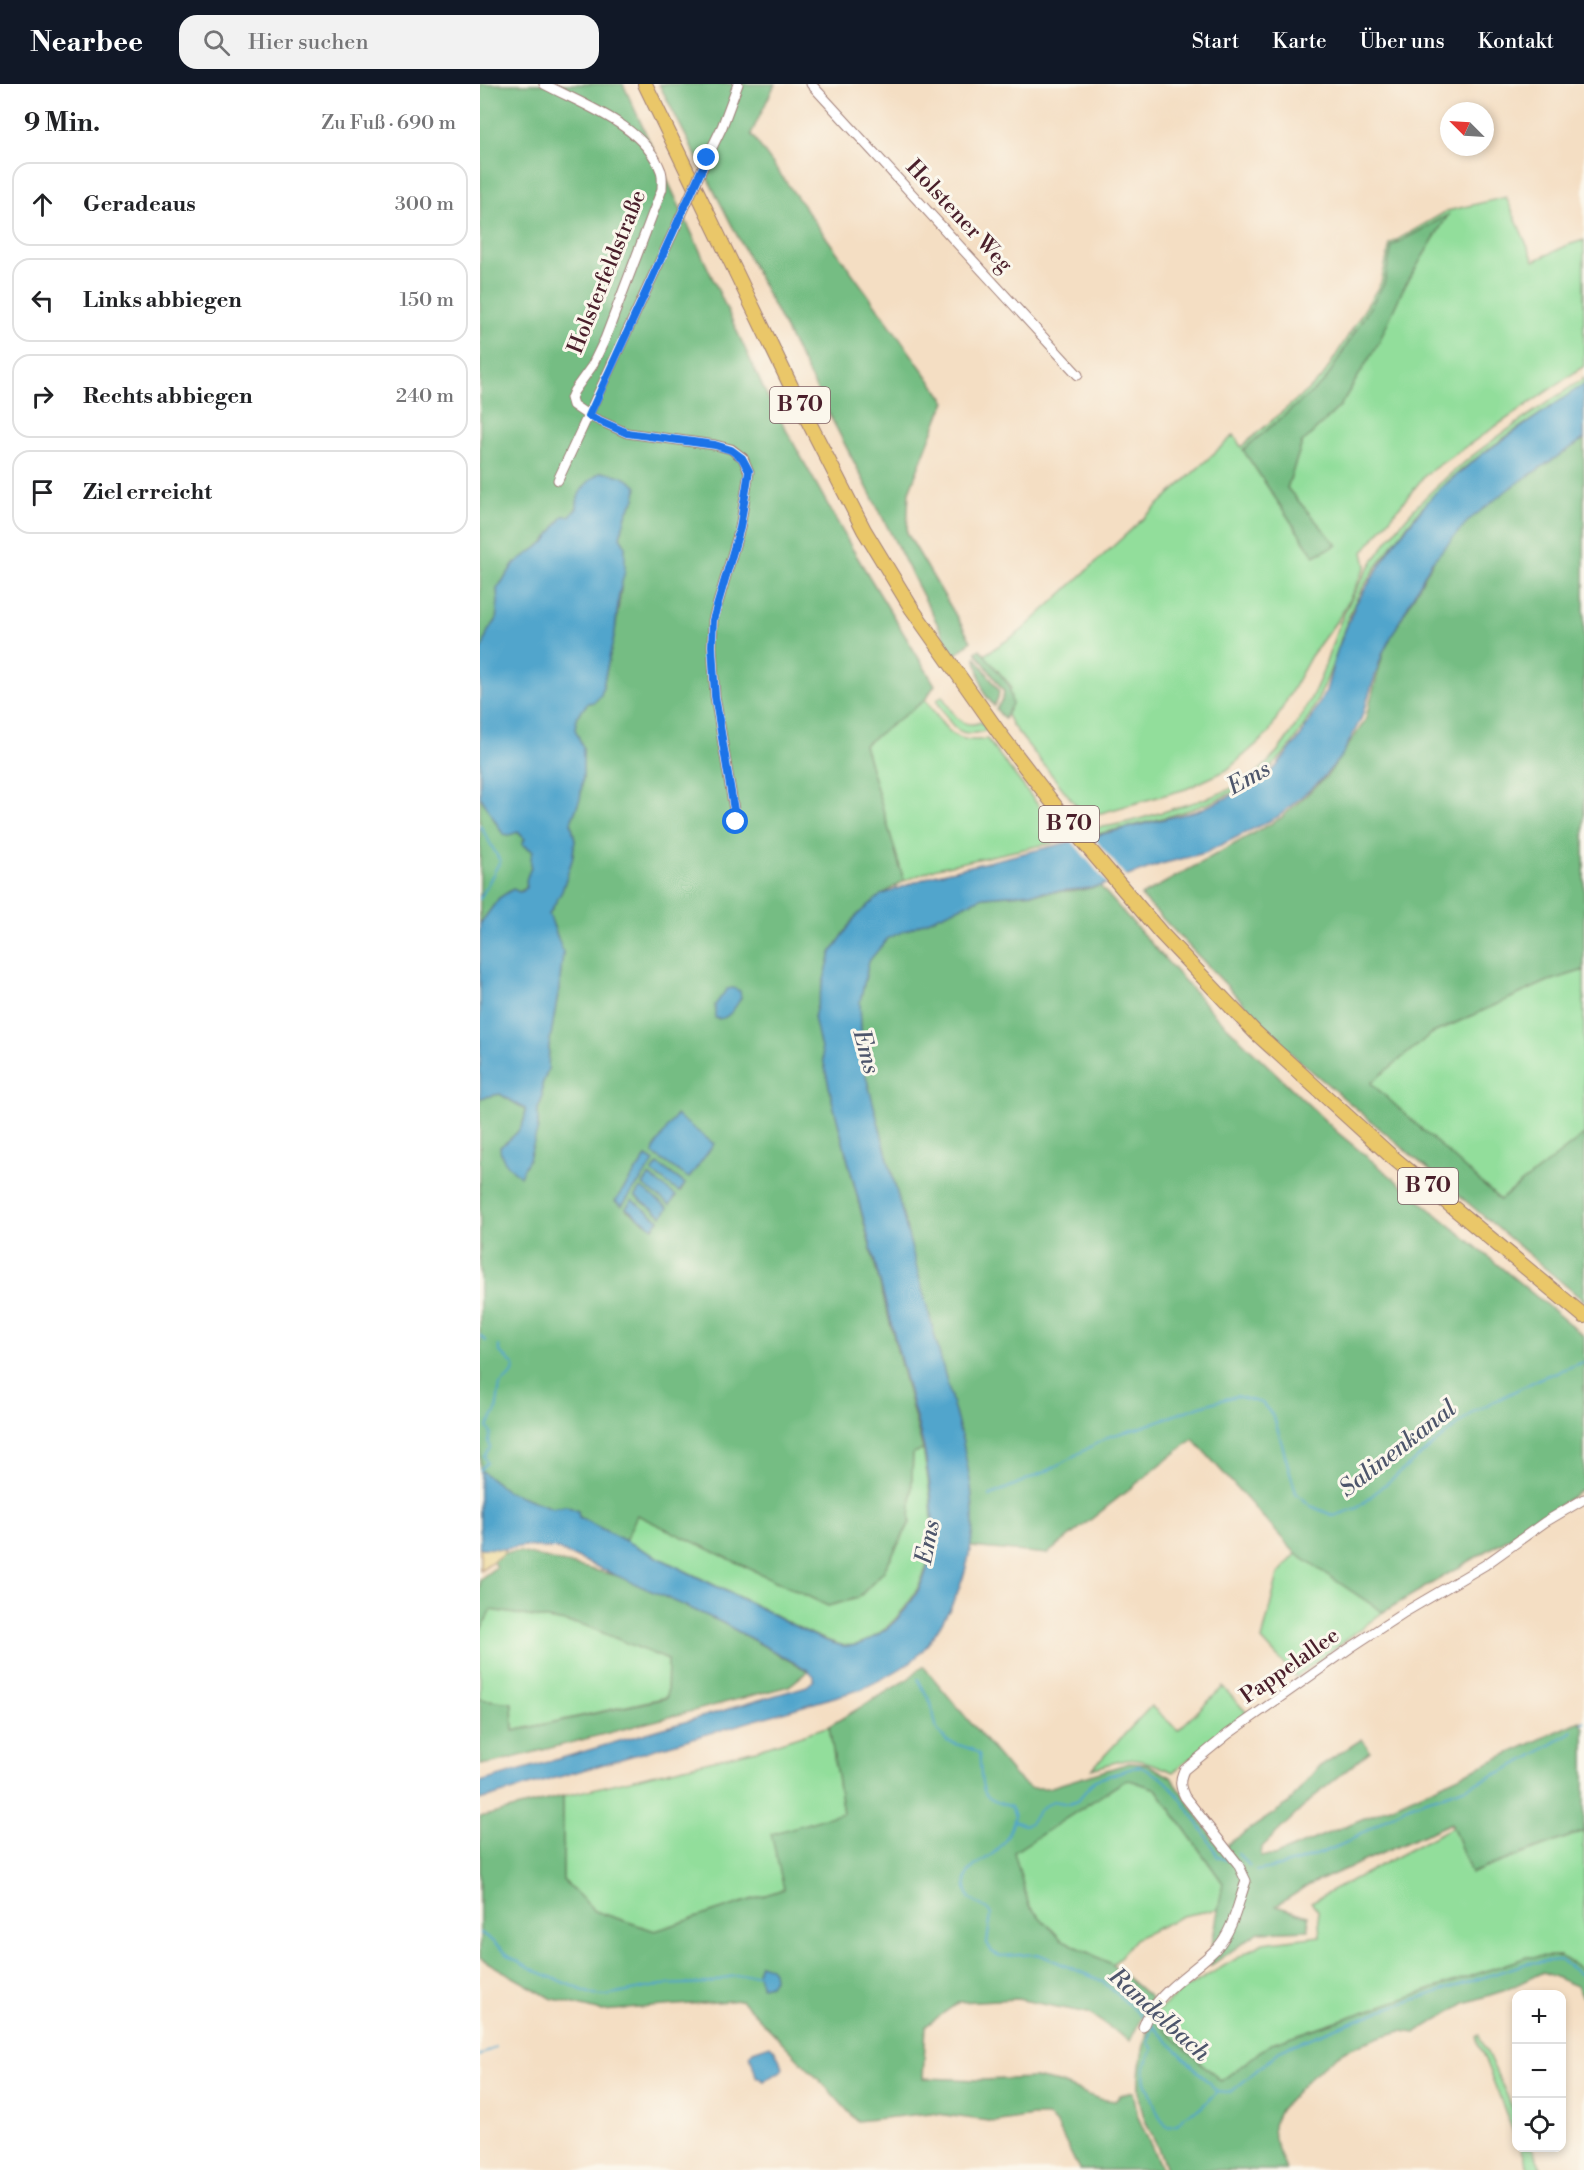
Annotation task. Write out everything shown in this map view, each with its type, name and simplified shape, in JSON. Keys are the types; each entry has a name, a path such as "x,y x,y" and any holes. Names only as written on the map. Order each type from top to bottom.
{"main road":[{"name":"B 70","path":"645,84 801,407 864,530 912,609 983,711 1079,837 1215,992 1312,1085 1391,1156 1584,1317"}],"street":[{"name":"Holsterfeldstraße","path":"544,84 636,135 649,149 662,172 662,189 605,339 592,366 574,391 572,398 576,409 589,416"},
{"path":"558,480 679,220 738,84"},
{"name":"Holstener Weg","path":"811,84 1078,375"},
{"path":"589,416 627,433 715,445 731,450 742,458 749,471 740,528 713,620 712,646 715,696 736,822"},
{"name":"Pappelallee","path":"1143,2027 1148,2014 1160,1998 1216,1949 1226,1935 1246,1881 1238,1864 1185,1797 1180,1787 1180,1779 1184,1770 1227,1734 1340,1655 1405,1612 1485,1565 1545,1522 1584,1499"}],"green space":[{"path":"480,84 623,84 765,392 853,550 935,685 925,700 864,745 904,881 881,895 856,916 831,953 815,1017 832,1100 923,1450 913,1453 910,1522 883,1572 858,1598 828,1606 637,1515 625,1541 579,1517 578,1511 566,1506 552,1508 507,1491 480,1470 480,1098 500,1094 525,1109 521,1126 500,1147 538,1128 538,1109 542,1099 542,1085 548,1069 549,1046 563,952 549,914 562,891 572,860 575,840 571,822 580,799 583,776 583,748 575,729 577,716 588,703 594,702 601,695 615,632 621,589 625,545 620,537 627,512 635,499 577,508 570,516 563,516 545,542 515,563 497,589 496,621 488,631 480,651","holes":["646,1157 653,1162 622,1206 615,1201","658,1164 685,1184 680,1192 652,1172","649,1177 676,1197 670,1204 643,1184","640,1188 667,1208 662,1216 635,1196","632,1201 659,1220 653,1228 626,1209"]},
{"path":"659,84 775,84 751,134 946,402 909,492 907,533 971,641 954,656"},
{"path":"1506,197 1534,261 1584,240 1584,366 1426,474 1363,552 1366,566 1341,615 1311,656 1268,734 1227,770 1186,789 1101,813 1082,813 1012,725 1007,715 1011,686 984,655 1020,632 1234,435 1241,447 1322,378 1381,283 1390,244 1447,211","holes":["1447,216 1403,289 1378,344 1340,406 1302,443 1287,488 1336,545 1314,556 1243,450 1325,381 1384,284 1392,246"]},
{"path":"1448,215 1403,289 1378,344 1340,406 1302,443 1287,488 1337,545 1314,556 1243,450 1325,381 1384,284 1392,246"},
{"path":"1584,378 1584,385 1501,440 1454,476 1430,498 1409,523 1358,596 1346,623 1330,672 1315,705 1302,730 1276,762 1247,784 1205,804 1161,819 1093,835 1086,827 1102,827 1125,822 1199,801 1241,784 1261,769 1283,745 1301,716 1322,674 1339,625 1360,582 1400,525 1441,482 1463,463"},
{"path":"1584,424 1584,970 1546,982 1431,1034 1371,1083 1500,1200 1584,1135 1584,1301 1294,1056 1141,896 1281,818 1327,776 1365,721 1384,650 1445,540 1558,440"},
{"path":"980,649 1009,685 1012,704 1004,719 996,709 1004,692 976,652"},
{"path":"975,656 999,691 994,706 984,693"},
{"path":"942,696 962,722 974,724 981,722 987,730 977,733 961,732 946,717 937,701"},
{"path":"925,700 950,732 956,736 975,740 987,739 1065,840 937,868 904,881 864,745"},
{"path":"480,796 503,834 509,835 517,832 525,839 522,844 533,851 527,885 519,892 513,889 499,898 480,924"},
{"path":"1100,886 1213,1013 1337,1132 1584,1336 1584,1488 1536,1522 1383,1612 1296,1554 1193,1439 1047,1554 971,1547 972,1496 963,1443 862,1061 860,1002 869,961 887,938 983,897 1082,890"},
{"path":"1584,970 1584,1135 1500,1200 1370,1083 1431,1034 1546,982"},
{"path":"923,1450 932,1523 927,1566 918,1587 905,1607 887,1627 872,1638 854,1645 842,1645 812,1634 625,1541 636,1514 828,1606 858,1598 883,1572 910,1523 913,1453"},
{"path":"520,1552 622,1577 721,1622 808,1671 789,1686 489,1764 480,1764 480,1699 512,1703 513,1731 667,1698 668,1660 584,1625 491,1610 480,1631 480,1579 496,1567 492,1560 504,1553"},
{"path":"1296,1554 1383,1612 1296,1677 1262,1640 1278,1574"},
{"path":"491,1610 584,1625 668,1660 667,1697 513,1731 512,1703 480,1699 480,1631"},
{"path":"923,1666 1015,1776 1030,1788 1048,1788 1129,1763 1147,1764 1171,1777 1224,1854 1228,1844 1289,1803 1317,1768 1362,1739 1370,1751 1315,1796 1262,1847 1261,1856 1274,1856 1393,1806 1580,1721 1584,1729 1584,1831 1471,1873 1451,1823 1307,1886 1276,1906 1308,1916 1309,1930 1259,1932 1210,1966 1223,1883 1156,1789 1127,1779 1014,1852 1029,1906 1061,1939 1113,1965 1151,1998 1130,2041 1088,2013 1017,1999 959,2002 926,2026 923,2078 981,2080 1035,2078 1059,2083 1099,2099 1115,2101 1121,2095 1133,2092 1138,2117 1162,2170 1079,2170 1057,2125 1047,2116 995,2122 931,2113 857,2121 741,2000 602,2011 550,1998 480,1958 480,1817 563,1796 563,1880 595,1911 655,1931 784,1889 771,1834 843,1813 829,1726 908,1679"},
{"path":"1223,1687 1247,1713 1173,1772 1141,1760 1125,1760 1092,1769 1151,1706 1178,1730"},
{"path":"829,1726 843,1813 784,1889 655,1931 595,1911 563,1880 563,1796 756,1750"},
{"path":"1127,1779 1156,1789 1223,1883 1219,1909 1182,1916 1135,1939 1113,1965 1061,1939 1029,1906 1013,1852"},
{"path":"1454,1826 1472,1873 1584,1831 1584,1971 1560,1956 1527,1957 1272,2043 1221,2081 1151,2017 1181,1991 1263,1943 1320,1936 1318,1910 1311,1902"},
{"path":"1560,1956 1584,1971 1584,2000 1577,1986 1543,1972 1506,1990 1465,2003 1415,2033 1401,2031 1379,2037 1336,2056 1309,2078 1280,2110 1273,2125 1274,2139 1286,2170 1166,2170 1148,2128 1140,2102 1140,2065 1151,2017 1221,2081 1272,2043 1527,1957"},
{"path":"1479,2035 1512,2106 1512,2129 1476,2037"},
{"path":"1522,2152 1534,2152 1542,2170 1529,2170"}],"sand":[{"path":"480,1548 505,1549 504,1553 480,1570"}],"water":[{"path":"1584,384 1584,439 1510,488 1469,520 1431,563 1383,652 1361,719 1342,755 1322,779 1279,816 1205,853 1161,864 1100,886 983,897 888,938 869,961 860,1002 862,1061 963,1443 972,1497 973,1530 963,1579 949,1610 925,1648 895,1672 862,1689 480,1800 480,1782 807,1686 814,1680 814,1676 808,1670 721,1622 557,1549 524,1546 505,1549 480,1548 480,1470 507,1491 552,1508 566,1506 578,1511 579,1517 602,1529 803,1630 836,1644 857,1645 880,1633 890,1626 908,1606 920,1586 928,1565 933,1520 924,1448 832,1100 814,1017 831,953 856,916 881,895 934,875 1197,811 1242,791 1275,768 1301,736 1326,691 1337,651 1356,603 1395,542 1435,493 1481,455"},
{"path":"601,472 625,478 637,487 635,499 627,512 620,537 625,545 625,571 601,695 594,702 588,703 577,716 575,729 583,748 583,776 580,799 571,822 575,840 572,860 562,891 549,914 563,952 559,989 549,1046 548,1069 542,1085 542,1099 538,1109 538,1128 529,1159 520,1176 504,1160 500,1147 521,1126 525,1109 500,1094 480,1098 480,924 499,898 513,889 523,891 527,886 526,880 533,851 522,844 525,839 518,832 503,834 480,796 480,651 488,631 496,621 497,589 515,563 545,542 563,516 570,516 577,508 578,497 584,487"},
{"path":"733,988 740,991 741,998 727,1016 720,1019 715,1018 715,1005 727,989"},
{"path":"676,1115 714,1144 689,1178 653,1154 654,1148"},
{"path":"646,1157 654,1162 622,1206 615,1201"},
{"path":"658,1164 685,1184 679,1192 652,1172"},
{"path":"649,1176 676,1196 670,1205 643,1185"},
{"path":"641,1188 668,1208 662,1216 635,1196"},
{"path":"632,1200 659,1220 653,1228 626,1208"},
{"path":"760,1964 769,1967 773,1972 774,1979 770,1985 762,1987 757,1972"},
{"path":"770,2045 783,2067 781,2071 764,2081 756,2076 750,2055 753,2051"}],"pier":[{"path":"1091,834 1128,879 1109,886 1070,839"}],"waterway":[{"path":"480,825 500,861 480,899"},
{"path":"480,1335 486,1341"},
{"path":"480,1470 487,1462 484,1456 490,1448 491,1434 487,1427 496,1411 500,1385 513,1373 514,1365 499,1351 499,1346"},
{"name":"Salinenkanal","path":"989,1496 1049,1470 1110,1436 1236,1396 1262,1403 1274,1417 1296,1493 1311,1506 1334,1516 1357,1508 1473,1412 1543,1377 1584,1362"},
{"name":"Randelbach","path":"918,1679 931,1703 937,1730 947,1741 979,1754 985,1794 1011,1807 1015,1816 1004,1842 991,1855 972,1868 966,1880 970,1899 991,1914 987,1943 992,1952 1000,1956 1038,1954 1102,1981 1144,2018"},
{"path":"1256,1871 1300,1860 1343,1844 1405,1808 1497,1774 1543,1750 1572,1731"},
{"path":"1014,1821 1024,1825 1030,1823 1041,1808 1053,1801 1069,1804 1077,1801 1095,1780 1139,1766 1161,1777 1169,1785 1193,1816 1217,1856 1226,1860"},
{"path":"1238,1854 1250,1866"},
{"path":"480,1933 517,1961 594,1995 606,1996 662,1985 710,1983 728,1977 757,1974"},
{"name":"Randelbach","path":"1149,2022 1217,2091 1225,2093 1231,2092 1282,2049 1388,2008 1528,1963 1560,1960 1584,1977"},
{"path":"1153,2028 1148,2042 1153,2049 1144,2071 1145,2081 1157,2111 1167,2127 1177,2125 1186,2115 1202,2107 1217,2091"},
{"path":"480,2056 496,2047"}],"route":[{"path":"707,158 589,416 627,433 715,445 731,450 742,458 749,471 740,528 713,620 712,646 715,696 736,822"}],"water label":[{"name":"Ems","path":"1249,778"},
{"name":"Ems","path":"866,1052"},
{"name":"Ems","path":"928,1542"}]}
